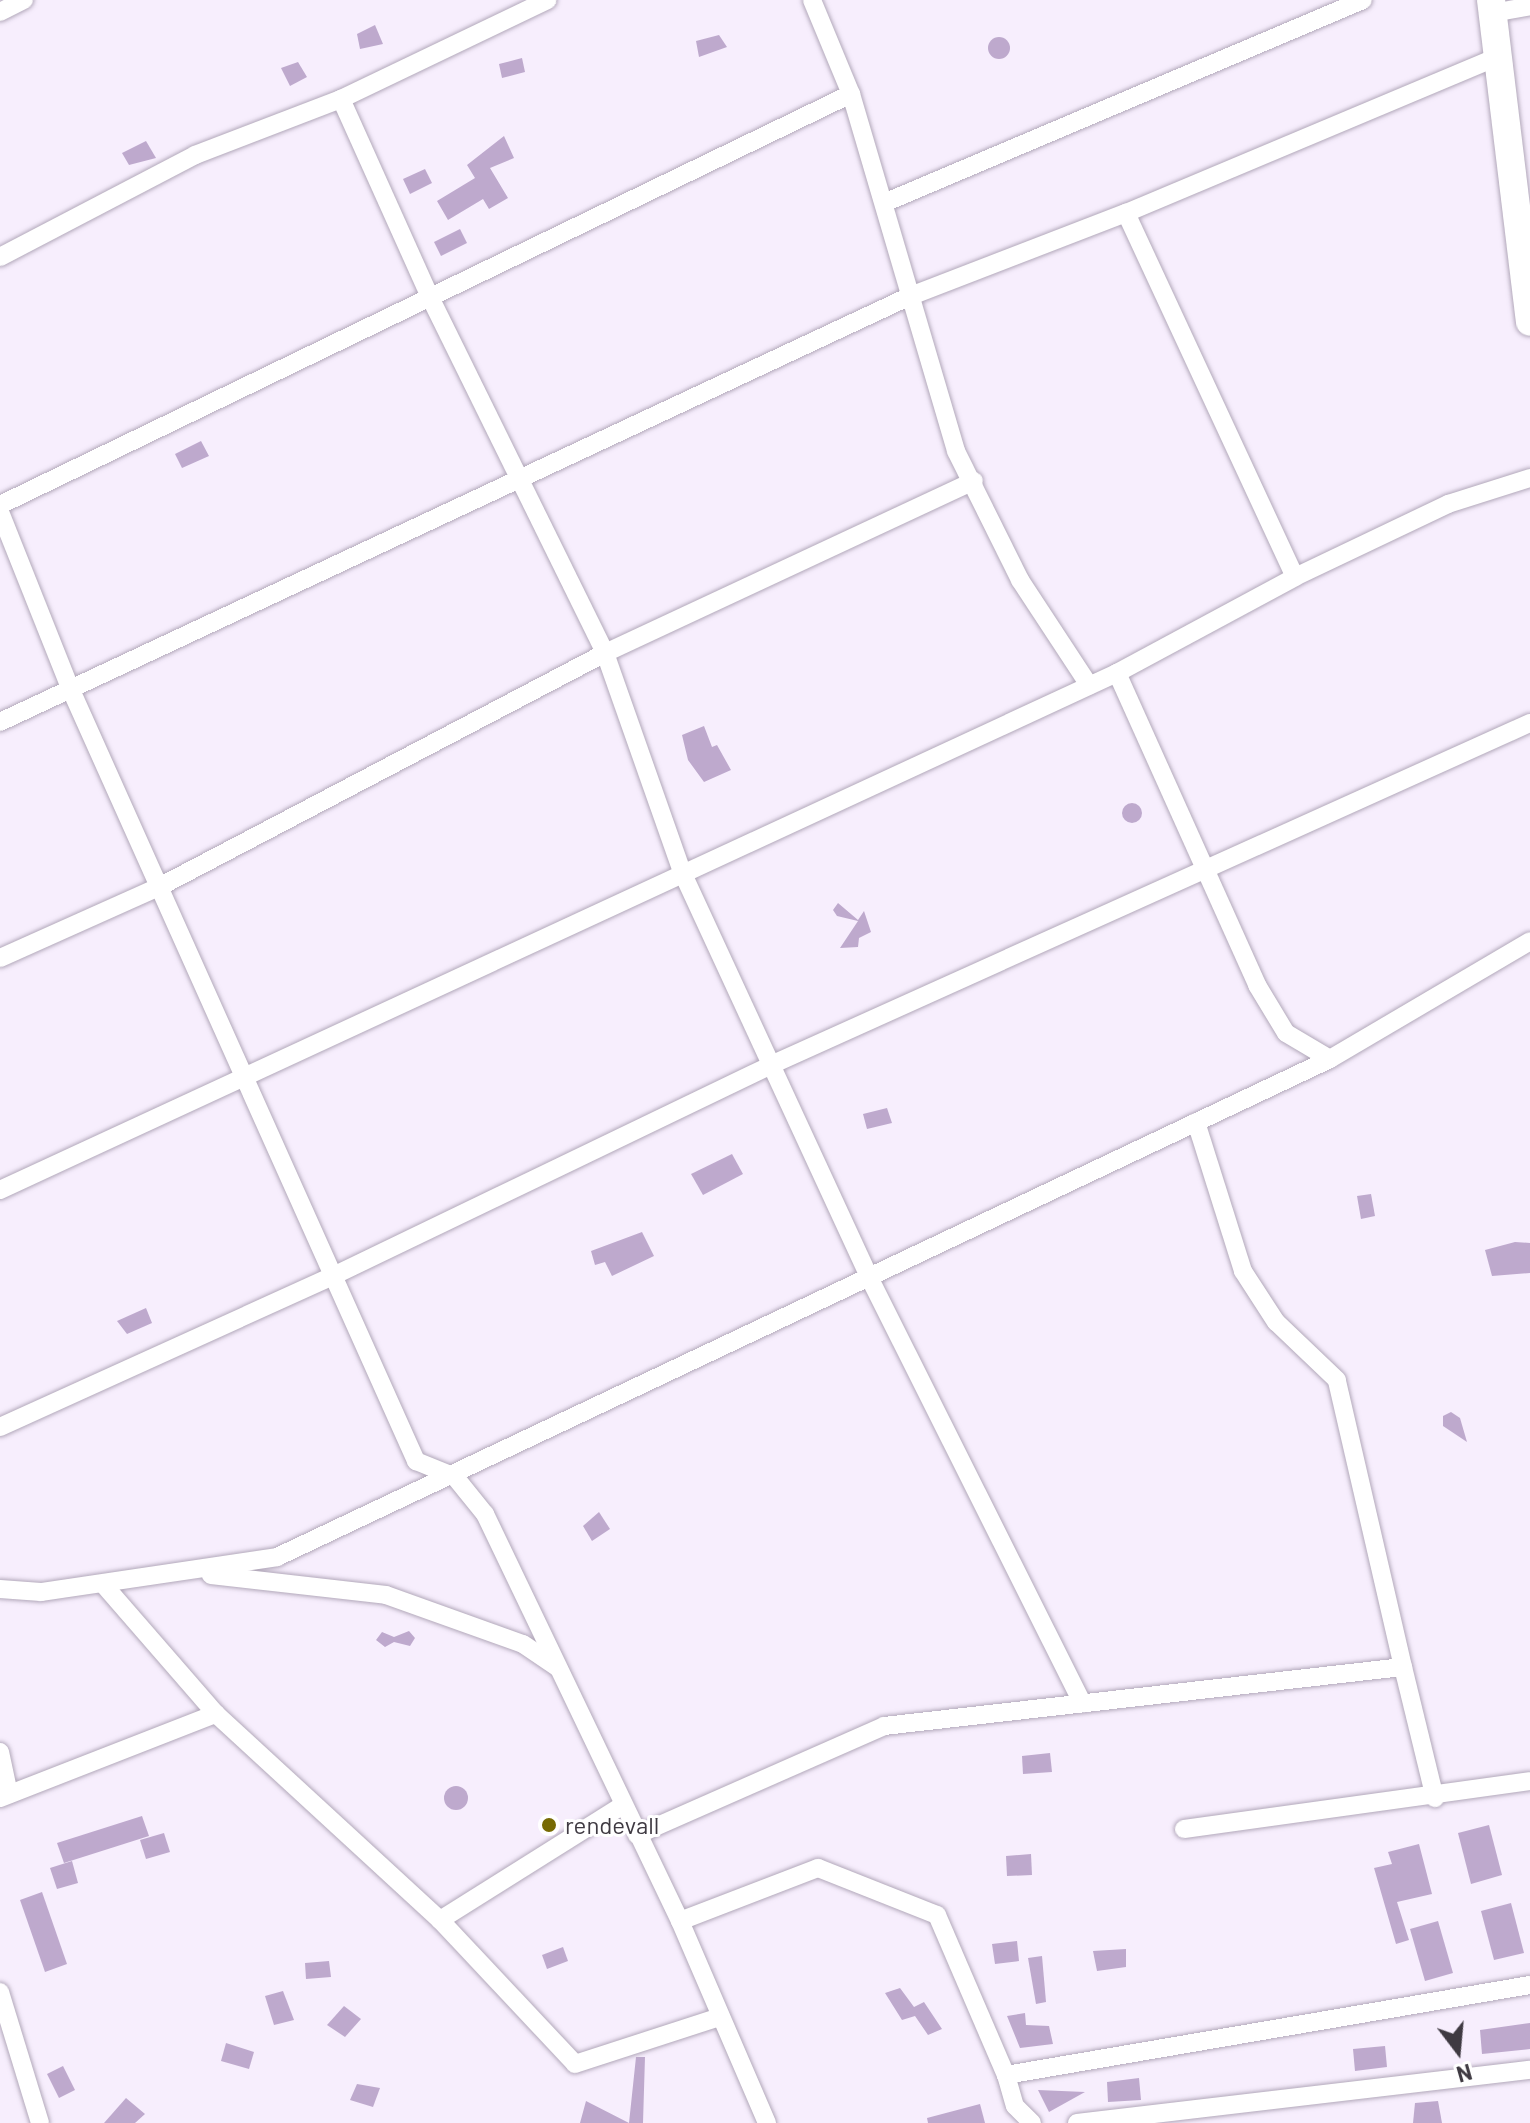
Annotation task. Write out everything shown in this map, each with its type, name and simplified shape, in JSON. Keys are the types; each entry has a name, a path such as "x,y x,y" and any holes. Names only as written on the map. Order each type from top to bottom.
{"main road":[{"path":"1492,7 1497,57 1521,158 1530,322"}],"street":[{"path":"0,12 24,0"},
{"path":"0,257 195,155 341,99 548,0"},
{"path":"812,0 851,94 908,297 956,451 974,481 1020,580 1089,685"},
{"path":"884,203 1363,0"},
{"path":"1492,7 1530,6"},
{"path":"0,722 519,475 908,297 1126,213 1497,57"},
{"path":"0,505 429,295 851,94"},
{"path":"341,99 429,295 605,653 683,874 868,1275 1082,1703"},
{"path":"1126,213 1295,577"},
{"path":"0,1190 1117,673 1295,577 1448,504 1530,478"},
{"path":"0,958 159,887 605,653 974,481"},
{"path":"0,512 71,690 416,1461 455,1477 485,1514 622,1806 680,1921 767,2123"},
{"path":"1117,673 1257,985 1286,1033 1330,1059"},
{"path":"0,1427 333,1276 771,1065 1530,723"},
{"path":"0,1589 41,1592 196,1573 277,1557 455,1477 868,1275 1330,1059 1530,941"},
{"path":"1196,1122 1243,1271 1276,1322 1337,1380 1435,1798"},
{"path":"196,1573 386,1595 523,1644 559,1669"},
{"path":"103,1584 216,1714 440,1920 575,2064 720,2017"},
{"path":"637,1835 884,1726 1403,1667"},
{"path":"0,1752 4,1796 216,1714"},
{"path":"1184,1829 1435,1798 1530,1781"},
{"path":"440,1920 622,1806"},
{"path":"680,1921 818,1868 937,1915 1006,2075 1015,2106 1032,2123"},
{"path":"1006,2075 1530,1985"},
{"path":"0,1992 40,2123"},
{"path":"1077,2123 1530,2070"}],"building":[{"path":"375,25 383,44 360,49 357,34"},
{"path":"719,35 727,47 699,57 696,41"},
{"path":"999,37 1007,40 1010,48 1007,56 999,59 991,56 988,48 991,40"},
{"path":"522,58 525,72 502,78 499,64"},
{"path":"298,62 307,77 290,86 281,68"},
{"path":"504,136 514,158 490,168 508,198 489,209 483,199 448,220 437,201 475,178 467,165"},
{"path":"146,141 156,158 129,165 122,153"},
{"path":"425,169 432,183 410,194 403,179"},
{"path":"460,229 467,243 441,256 434,242"},
{"path":"201,441 209,456 182,468 175,454"},
{"path":"704,726 712,747 717,745 731,770 704,782 688,760 682,735"},
{"path":"1132,803 1139,806 1142,813 1139,820 1132,823 1125,820 1122,813 1125,806"},
{"path":"838,903 858,920 864,911 871,932 859,938 858,947 840,948 858,921 837,916 833,910"},
{"path":"887,1108 892,1123 867,1129 863,1114"},
{"path":"732,1154 743,1174 703,1195 691,1174"},
{"path":"1371,1194 1375,1216 1361,1219 1357,1196"},
{"path":"642,1232 654,1256 612,1276 605,1262 595,1265 591,1251"},
{"path":"1515,1242 1530,1243 1530,1273 1492,1276 1485,1250"},
{"path":"146,1308 152,1323 127,1334 117,1321"},
{"path":"1451,1412 1460,1418 1467,1442 1443,1426 1443,1416"},
{"path":"599,1512 610,1529 592,1541 583,1526"},
{"path":"409,1631 415,1638 410,1646 394,1642 385,1647 376,1640 382,1632 394,1637"},
{"path":"1050,1753 1052,1772 1023,1774 1022,1756"},
{"path":"456,1786 464,1790 468,1798 464,1806 456,1810 448,1806 444,1798 448,1790"},
{"path":"142,1816 149,1836 64,1863 57,1843"},
{"path":"1489,1825 1502,1875 1471,1884 1458,1833"},
{"path":"164,1833 170,1852 146,1859 140,1840"},
{"path":"1419,1844 1432,1894 1397,1902 1409,1940 1396,1944 1374,1868 1392,1864 1388,1852"},
{"path":"1031,1854 1032,1875 1007,1876 1006,1856"},
{"path":"72,1861 78,1883 57,1889 50,1868"},
{"path":"42,1892 67,1964 45,1972 20,1900"},
{"path":"1511,1903 1524,1953 1494,1960 1481,1911"},
{"path":"1438,1921 1453,1973 1425,1981 1410,1929"},
{"path":"1017,1941 1019,1961 995,1964 992,1944"},
{"path":"563,1947 568,1961 547,1969 542,1955"},
{"path":"1126,1949 1126,1967 1097,1971 1093,1951"},
{"path":"1042,1956 1046,2002 1036,2004 1028,1958"},
{"path":"329,1961 331,1977 306,1979 305,1963"},
{"path":"900,1988 914,2007 924,2002 942,2029 928,2035 915,2016 902,2020 885,1993"},
{"path":"283,1991 294,2020 274,2025 265,1996"},
{"path":"344,2006 361,2019 345,2037 327,2025"},
{"path":"1025,2013 1026,2025 1049,2026 1053,2044 1020,2048 1007,2016"},
{"path":"1530,2023 1530,2049 1482,2054 1480,2030"},
{"path":"226,2043 254,2052 249,2069 221,2061"},
{"path":"1385,2046 1387,2067 1355,2071 1353,2049"},
{"path":"636,2057 645,2057 643,2123 629,2123"},
{"path":"63,2066 75,2090 59,2098 47,2074"},
{"path":"1139,2078 1141,2100 1108,2102 1107,2082"},
{"path":"357,2084 380,2088 373,2107 350,2100"},
{"path":"1038,2090 1085,2092 1049,2112"},
{"path":"126,2098 145,2114 135,2123 104,2123"},
{"path":"586,2101 629,2123 580,2123"},
{"path":"1438,2101 1442,2123 1413,2123 1415,2103"},
{"path":"980,2104 985,2123 928,2123 927,2118"}],"place":[{"name":"rendevall","path":"549,1825"}]}
